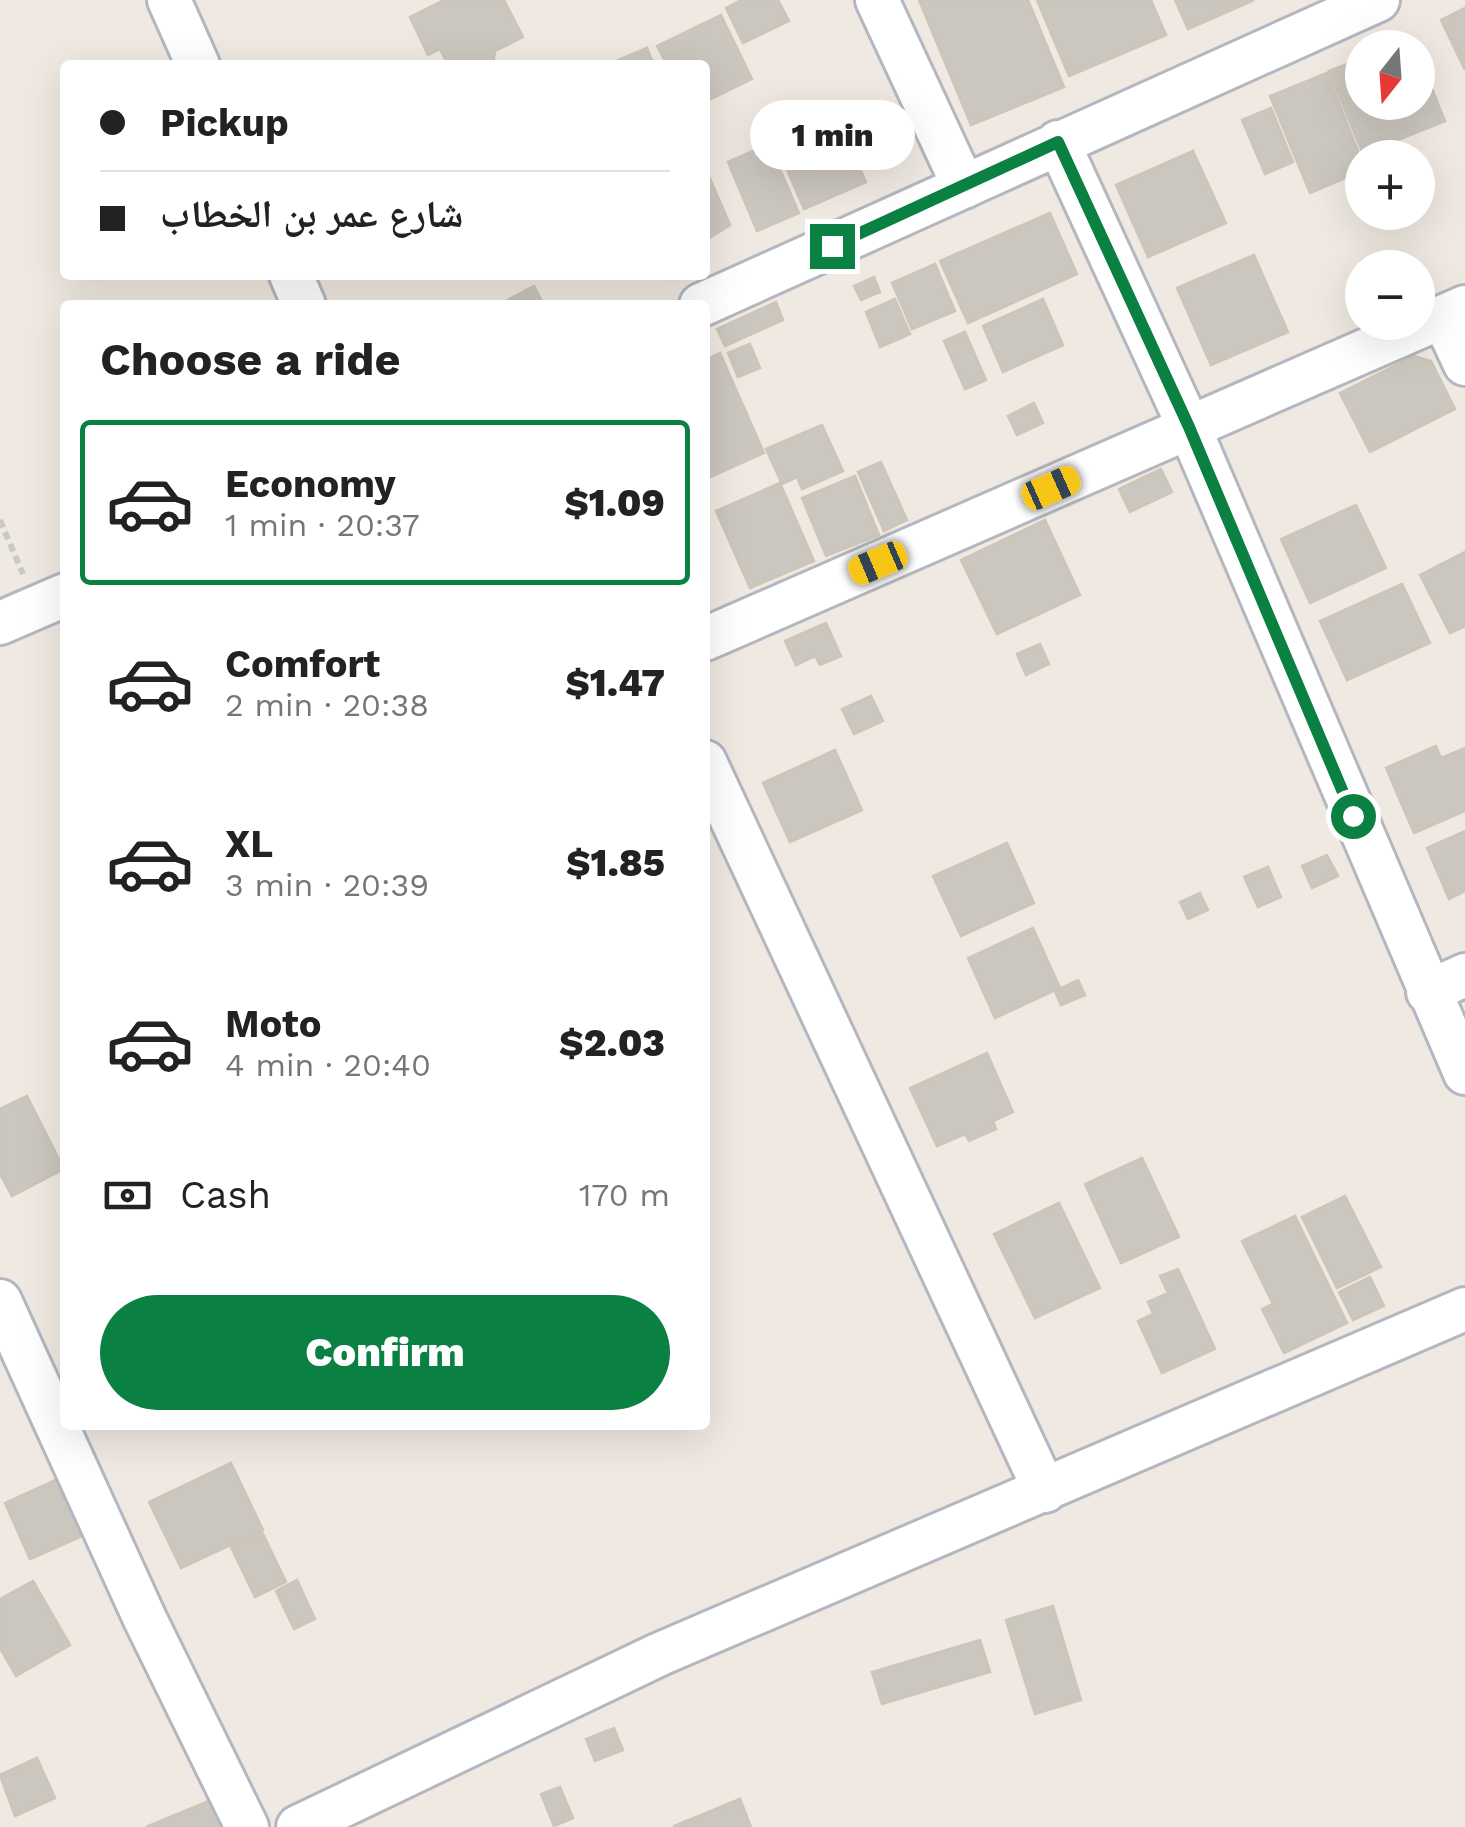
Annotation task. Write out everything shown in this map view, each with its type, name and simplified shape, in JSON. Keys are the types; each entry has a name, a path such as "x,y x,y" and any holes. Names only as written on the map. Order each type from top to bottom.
{"street":[{"path":"169,0 196,60"},
{"path":"877,0 964,187"},
{"path":"710,301 1378,0"},
{"path":"1058,142 1446,984 1465,1073"},
{"path":"710,637 1454,312 1465,364"},
{"path":"710,773 1045,1490"},
{"path":"0,1301 145,1620 247,1827"},
{"path":"298,1827 660,1654 1465,1309"}],"path":[{"path":"0,520 34,608"}],"building":[{"path":"444,0 504,0 523,37 495,51 494,60 446,60 440,49 428,55 410,17"},
{"path":"741,0 778,0 789,21 743,43 726,8"},
{"path":"919,0 1028,0 1064,87 971,125"},
{"path":"1037,0 1151,0 1166,35 1069,76"},
{"path":"1175,0 1254,0 1188,29"},
{"path":"1465,8 1465,70 1441,20"},
{"path":"721,15 752,79 710,100 710,60 664,60 657,46"},
{"path":"647,48 652,60 619,60"},
{"path":"1345,65 1345,110 1329,71"},
{"path":"1327,73 1354,140 1345,140 1345,178 1310,193 1270,96"},
{"path":"1435,96 1445,121 1398,140 1357,140 1349,120 1435,120"},
{"path":"1271,108 1293,162 1265,174 1242,120"},
{"path":"821,117 828,135 843,129 866,182 804,209 773,137"},
{"path":"769,144 799,213 757,231 728,162"},
{"path":"1193,151 1226,223 1148,257 1116,185"},
{"path":"710,179 730,225 710,238"},
{"path":"1050,213 1077,274 968,323 940,261"},
{"path":"1254,255 1288,332 1211,365 1177,288"},
{"path":"935,264 955,311 912,329 892,283"},
{"path":"874,277 880,292 861,300 854,286"},
{"path":"534,286 541,300 508,300"},
{"path":"895,299 910,334 880,347 866,312"},
{"path":"1043,299 1063,345 1003,372 983,326"},
{"path":"776,302 783,320 725,346 717,329"},
{"path":"965,332 986,380 965,389 944,341"},
{"path":"750,344 760,368 738,377 728,353"},
{"path":"720,353 764,453 710,477 710,358"},
{"path":"1414,356 1431,361 1455,409 1370,452 1340,393"},
{"path":"1034,403 1043,423 1017,435 1008,416"},
{"path":"822,425 843,471 802,489 797,477 782,484 766,449"},
{"path":"881,462 907,520 884,531 858,472"},
{"path":"1161,469 1172,492 1130,512 1119,489"},
{"path":"855,476 879,535 826,556 802,498"},
{"path":"780,483 814,561 750,588 716,511"},
{"path":"1356,505 1386,568 1310,603 1281,539"},
{"path":"1045,520 1080,595 997,634 961,560"},
{"path":"1465,552 1465,626 1450,633 1420,575"},
{"path":"1402,584 1430,643 1347,680 1320,621"},
{"path":"826,623 841,656 820,665 815,656 796,665 785,641"},
{"path":"1040,644 1049,664 1026,675 1017,654"},
{"path":"871,696 883,721 854,734 842,709"},
{"path":"1436,746 1441,758 1465,748 1465,811 1414,833 1386,768"},
{"path":"835,750 862,810 790,842 763,783"},
{"path":"1465,831 1465,891 1449,899 1427,848"},
{"path":"1007,843 1034,903 961,936 933,876"},
{"path":"1327,855 1338,876 1312,888 1302,866"},
{"path":"1268,867 1281,897 1258,907 1244,877"},
{"path":"1200,893 1208,910 1188,919 1180,902"},
{"path":"1033,928 1060,988 995,1018 968,958"},
{"path":"1078,980 1085,995 1061,1005 1055,991"},
{"path":"987,1053 1013,1112 993,1121 996,1129 969,1141 965,1134 937,1146 910,1088"},
{"path":"27,1096 60,1161 60,1171 12,1196 0,1174 0,1109"},
{"path":"1142,1158 1179,1237 1121,1263 1085,1184"},
{"path":"1345,1196 1381,1267 1337,1288 1302,1217"},
{"path":"1059,1203 1100,1288 1035,1318 994,1234"},
{"path":"1295,1216 1347,1323 1284,1353 1262,1309 1273,1304 1242,1241"},
{"path":"1178,1269 1215,1349 1162,1373 1138,1321 1153,1314 1148,1302 1168,1293 1160,1276"},
{"path":"1370,1277 1384,1306 1353,1320 1339,1292"},
{"path":"231,1463 263,1530 181,1568 149,1502"},
{"path":"73,1472 98,1529 30,1559 5,1503"},
{"path":"262,1532 286,1582 255,1597 231,1547"},
{"path":"297,1580 315,1619 294,1629 276,1591"},
{"path":"33,1581 70,1645 16,1676 0,1648 0,1599"},
{"path":"1053,1606 1081,1700 1035,1714 1006,1620"},
{"path":"980,1640 990,1672 882,1704 872,1672"},
{"path":"614,1728 623,1750 595,1761 586,1739"},
{"path":"37,1758 55,1798 15,1816 0,1775"},
{"path":"560,1787 573,1818 554,1826 541,1794"},
{"path":"221,1796 231,1821 218,1827 146,1827"},
{"path":"740,1799 751,1827 674,1827 674,1826"}],"route":[{"path":"832,246 1058,142 1189,427 1353,816"}]}
